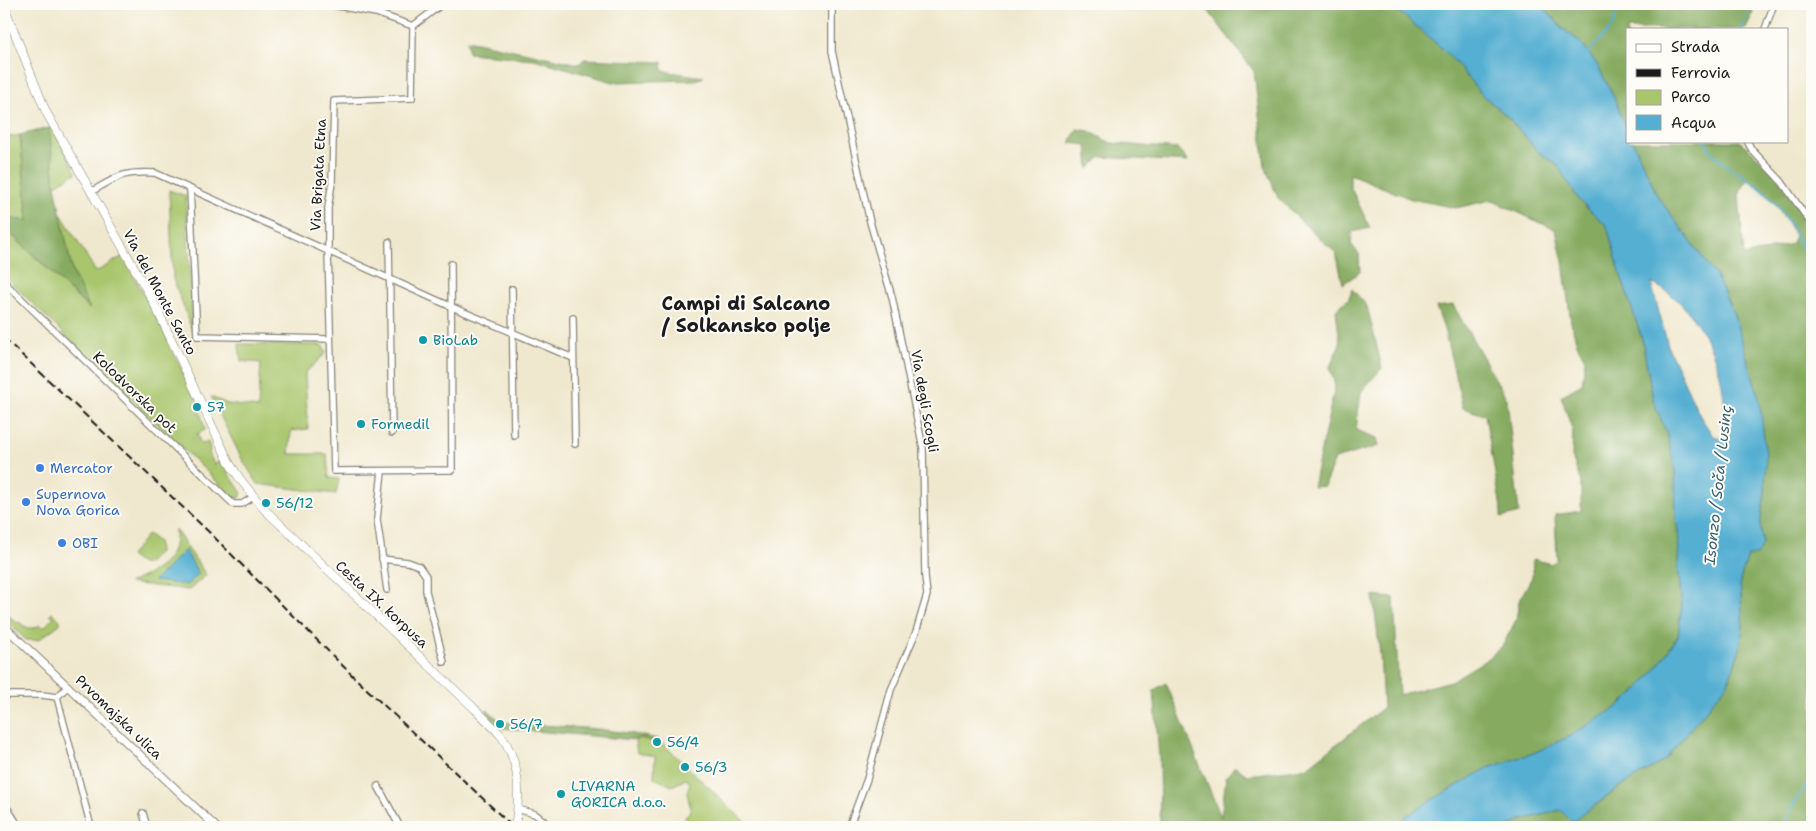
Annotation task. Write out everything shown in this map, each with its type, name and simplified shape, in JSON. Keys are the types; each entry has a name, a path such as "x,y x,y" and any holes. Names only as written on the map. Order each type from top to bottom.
{"main road":[{"name":"Via del Monte Santo","path":"4,9 46,112 153,301 203,404"},
{"name":"Cesta IX. korpusa","path":"203,404 230,464 253,497 475,709 502,738 514,759 519,780 515,827"}],"street":[{"path":"326,4 376,13 413,26 442,4"},
{"name":"Via degli Scogli","path":"832,4 832,51 870,222 892,297 923,448 927,595 916,632 891,690 867,779 849,827"},
{"path":"1765,28 1774,4"},
{"name":"Via Brigata Etna","path":"328,251 328,208 332,183 334,101 412,98 413,26"},
{"path":"1748,142 1752,150 1782,182 1812,225"},
{"path":"91,192 119,175 138,172 155,173 452,307 573,358"},
{"name":"Via del Monte Santo","path":"190,189 197,336 330,339"},
{"path":"389,242 392,433"},
{"path":"328,251 334,471 452,470 451,264"},
{"name":"Kolodvorska pot","path":"4,282 233,504 242,504 253,497"},
{"path":"512,289 514,435"},
{"path":"573,318 575,444"},
{"path":"382,471 377,519 387,590"},
{"path":"382,559 414,564 419,566 426,576 426,592 444,662"},
{"name":"Prvomajska ulica","path":"4,626 216,827"},
{"path":"57,697 68,686"},
{"path":"4,695 57,697"},
{"path":"57,697 91,827"},
{"path":"378,786 400,827"},
{"path":"4,803 18,825"},
{"path":"517,809 535,814 544,821 545,827"},
{"path":"143,813 147,827"}],"green space":[{"path":"1203,4 1390,4 1439,46 1456,63 1481,94 1506,115 1538,151 1558,166 1579,200 1607,226 1642,339 1653,399 1668,437 1675,470 1676,517 1679,539 1678,568 1682,605 1678,636 1658,666 1636,692 1616,708 1570,736 1536,752 1488,768 1430,801 1391,827 1160,827 1159,758 1154,690 1166,683 1221,817 1226,777 1235,766 1247,775 1306,768 1383,708 1380,654 1373,596 1394,598 1399,695 1451,681 1489,658 1503,645 1516,620 1519,601 1532,577 1533,559 1551,564 1557,560 1555,515 1581,511 1581,483 1572,456 1573,432 1561,396 1582,384 1585,360 1577,344 1571,322 1563,262 1556,230 1491,200 1456,208 1411,199 1350,174 1350,186 1370,228 1352,232 1351,244 1359,254 1360,272 1343,284 1336,253 1278,198 1265,166 1254,71"},
{"path":"1515,4 1748,4 1753,13 1746,28 1626,28 1626,127 1614,97 1597,64 1579,41 1562,28 1553,17"},
{"path":"467,40 579,64 584,59 662,62 663,71 704,77 695,80 613,82 534,59 468,53"},
{"path":"53,127 76,173 55,185 49,128"},
{"path":"49,128 55,185 72,271 90,309 4,227 4,218 28,221 20,135"},
{"path":"1077,129 1089,131 1111,143 1178,149 1188,162 1101,157 1089,169 1087,145 1070,143"},
{"path":"20,135 28,221 4,218 4,138"},
{"path":"1633,142 1740,142 1770,169 1812,225 1812,827 1509,827 1519,821 1561,810 1597,805 1621,786 1664,761 1728,683 1740,649 1743,627 1740,581 1748,555 1763,544 1760,525 1765,492 1759,397 1734,315 1716,276 1658,197","holes":["1748,180 1763,191 1786,220 1795,236 1791,244 1744,256 1739,195 1744,183"]},
{"path":"169,190 186,196 193,332 173,279"},
{"path":"60,212 96,272 123,256 162,328 198,404 205,430 197,434 201,444 208,442 209,453 214,465 220,461 242,493 240,498 234,498 4,276 4,227 88,308 72,271"},
{"path":"1352,289 1367,306 1382,368 1361,392 1356,430 1377,438 1379,446 1335,459 1324,486 1313,487 1335,386 1330,367 1340,343 1336,310 1349,298"},
{"path":"1453,305 1507,399 1519,513 1501,518 1501,508 1485,415 1463,408 1444,329 1436,307"},
{"path":"239,344 322,345 326,353 305,373 308,429 291,431 289,454 327,454 329,478 339,479 336,494 258,484 243,461 211,397 228,404 258,408 261,363 241,361"},
{"path":"175,529 206,575 189,590 129,583 156,570 169,558 173,550"},
{"path":"148,534 158,542 159,552 151,561 142,564 130,556"},
{"path":"52,612 60,620 60,624 38,640 26,640 4,619 4,615 9,616 17,623 19,622 26,627 34,628 40,625 43,628 54,617 50,614"},
{"path":"487,709 501,722 597,729 658,739 655,742 640,738 635,740 501,728 486,714"},
{"path":"640,738 655,742 658,739 750,827 685,827 685,816 691,811 687,792 690,783 686,779 672,786 654,778 655,756 637,753 635,740"}],"water":[{"name":"Isonzo / Soča / Lusinç","path":"1390,4 1515,4 1520,7 1541,4 1562,28 1579,41 1597,64 1614,97 1626,127 1626,142 1633,142 1658,197 1716,276 1734,315 1759,397 1766,454 1765,492 1760,525 1763,544 1756,556 1748,556 1740,581 1743,627 1740,649 1728,683 1664,761 1621,786 1572,822 1560,810 1519,821 1509,827 1391,827 1430,801 1488,768 1536,752 1570,736 1616,708 1636,692 1658,666 1678,636 1682,605 1678,568 1679,539 1676,517 1675,470 1668,437 1653,399 1642,339 1607,226 1579,200 1558,166 1538,151 1506,115 1481,94 1456,63","holes":["1651,283 1683,306 1700,328 1713,353 1720,374 1723,392 1725,438 1713,436 1700,416 1669,349"]},
{"path":"185,550 199,574 187,585 154,581"}],"waterway":[{"path":"1588,53 1613,26 1619,4"},
{"path":"1741,28 1753,4"},
{"path":"1706,142 1710,150 1725,164 1758,186 1773,200 1792,228 1812,267"},
{"path":"1783,827 1795,802 1812,778"}],"railway":[{"path":"4,338 210,533 353,676 513,827"}],"place":[{"name":"BioLab","path":"423,340"},
{"name":"57","path":"197,407"},
{"name":"Formedil","path":"361,424"},
{"name":"Mercator","path":"40,468"},
{"name":"Supernova Nova Gorica","path":"26,502"},
{"name":"56/12","path":"266,503"},
{"name":"OBI","path":"62,543"},
{"name":"56/7","path":"500,724"},
{"name":"56/4","path":"657,742"},
{"name":"56/3","path":"685,767"},
{"name":"LIVARNA GORICA d.o.o.","path":"561,794"}],"district":[{"name":"Campi di Salcano / Solkansko polje","path":"746,314"}]}
